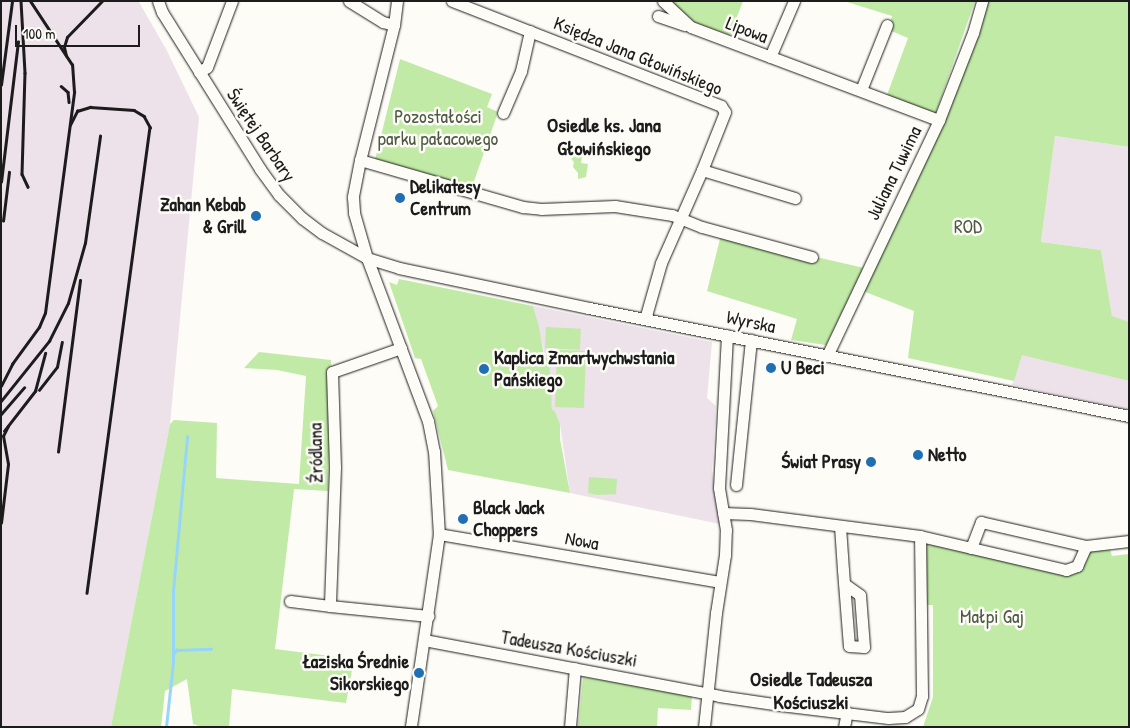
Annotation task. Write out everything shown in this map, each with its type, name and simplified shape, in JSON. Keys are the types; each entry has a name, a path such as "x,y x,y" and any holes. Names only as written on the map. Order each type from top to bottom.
{"street":[{"name":"Świętej Barbary","path":"158,1 162,12 203,69 260,169 278,195 302,218 343,246 368,258"},
{"path":"203,69 232,1"},
{"path":"349,1 388,23"},
{"path":"397,1 388,23 354,198 358,229 428,421 434,450 438,534 411,727"},
{"name":"Księdza Jana Głowińskiego","path":"452,1 721,106 725,112 681,220 661,263 645,319"},
{"name":"Lipowa","path":"663,1 691,27 939,120"},
{"name":"Lipowa","path":"770,57 794,1"},
{"name":"Juliana Tuwima","path":"827,356 939,120 973,33 982,1"},
{"path":"658,16 691,27"},
{"path":"861,90 887,24"},
{"path":"503,113 521,71 530,32"},
{"path":"360,160 522,207 540,209 615,206 672,215 681,220 812,257"},
{"path":"702,170 795,198"},
{"path":"343,246 356,236 358,229"},
{"name":"Wyrska","path":"368,258 391,265 645,319 1129,416"},
{"path":"391,265 384,271 381,285 393,317 392,325"},
{"path":"704,727 726,530 719,488 727,334"},
{"path":"736,485 751,340"},
{"name":"Źródlana","path":"330,606 335,467 332,372 401,348"},
{"path":"723,513 920,536 1066,570 1077,566 1086,546"},
{"path":"971,548 981,522 1086,546 1129,541"},
{"path":"840,526 844,584 849,646 864,647 860,596 844,584"},
{"name":"Nowa","path":"438,534 720,582"},
{"path":"708,693 728,698 888,718 905,717 918,709 922,696 920,536"},
{"path":"290,601 428,616"},
{"name":"Tadeusza Kościuszki","path":"424,640 708,693"},
{"path":"570,727 576,668"},
{"path":"844,727 847,712"}],"shaded area":[{"path":"1,1 139,2 166,49 199,117 170,424 111,727 1,727"},
{"path":"1055,136 1129,147 1129,322 1112,317 1101,250 1041,242"},
{"path":"533,306 712,342 707,398 716,406 712,471 720,524 570,493 560,424 555,411 552,411 549,372"},
{"path":"1022,354 1129,381 1129,410 1012,385"}],"green space":[{"path":"668,1 743,1 730,35 674,16"},
{"path":"844,1 975,1 935,115 887,95 908,38 889,30 892,16"},
{"name":"ROD","path":"983,1 1129,1 1129,147 1055,136 1041,242 1101,250 1112,316 1129,322 1129,381 1022,355 1014,381 908,358 914,311 863,291"},
{"name":"Pozostałości parku pałacowego","path":"400,59 492,94 487,107 498,112 471,190 375,160"},
{"path":"578,153 582,156 581,163 588,164 586,177 578,179 578,173 573,167 574,162 571,159"},
{"path":"721,235 864,268 826,345 791,340 797,319 707,291"},
{"path":"399,279 533,306 544,356 547,358 550,371 552,410 555,411 560,424 560,439 570,493 448,470 433,411 438,406 421,359 415,358 389,282 397,285"},
{"path":"546,327 581,329 580,350 545,348"},
{"path":"557,350 586,351 584,408 555,407"},
{"path":"259,352 331,360 328,491 294,489 275,649 354,659 346,703 232,689 229,727 202,727 193,724 187,679 165,691 161,727 111,727 170,424 174,420 217,423 216,478 299,484 306,376 277,370 244,368"},
{"path":"589,477 617,479 616,494 597,495 588,493"},
{"name":"Małpi Gaj","path":"923,543 1070,575 1081,569 1089,550 1110,549 1112,556 1129,554 1129,727 923,727 933,697 933,605 926,605"},
{"path":"583,677 692,695 691,710 658,708 657,727 578,727"}],"waterway":[{"path":"166,727 173,663 173,591 187,437"},
{"path":"174,653 176,650 211,649"}],"railway":[{"path":"1,85 12,1"},
{"path":"21,1 25,73 22,174 28,187"},
{"path":"1,386 12,364 39,327 45,313 74,92 72,65 30,1"},
{"path":"66,56 64,47 67,37 102,1"},
{"path":"1,182 18,42"},
{"path":"61,86 68,92 69,102"},
{"path":"70,125 77,111 90,107 134,110 144,116 150,127 87,593"},
{"path":"1,401 49,341 68,303 85,243 100,136"},
{"path":"3,221 9,172"},
{"path":"58,452 80,280"},
{"path":"39,390 57,367 62,342"},
{"path":"4,431 35,391 45,353"},
{"path":"1,414 24,388"},
{"path":"1,523 8,464 3,436 8,426"}],"place":[{"name":"Delikatesy Centrum","path":"400,198"},
{"name":"Zahan Kebab & Grill","path":"256,216"},
{"name":"U Beci","path":"771,368"},
{"name":"Kaplica Zmartwychwstania Pańskiego","path":"484,369"},
{"name":"Netto","path":"918,455"},
{"name":"Świat Prasy","path":"871,462"},
{"name":"Black Jack Choppers","path":"463,519"},
{"name":"Łaziska Średnie Sikorskiego","path":"419,673"}],"district":[{"name":"Osiedle ks. Jana Głowińskiego","path":"604,136"},
{"name":"Osiedle Tadeusza Kościuszki","path":"811,690"}]}
